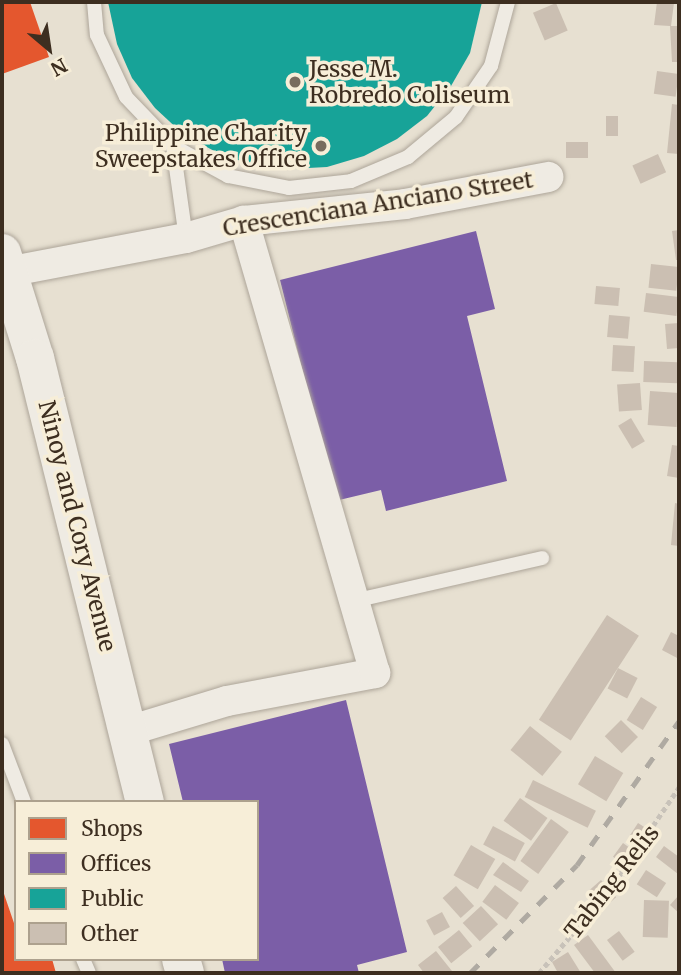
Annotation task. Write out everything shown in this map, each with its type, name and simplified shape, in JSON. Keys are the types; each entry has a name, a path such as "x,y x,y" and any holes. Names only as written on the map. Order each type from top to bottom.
{"main road":[{"name":"Ninoy and Cory Avenue","path":"4,266 12,322 128,730 145,800"}],"street":[{"name":"Crescenciana Anciano Street","path":"4,266 186,238 244,221 405,204 548,177"},
{"path":"128,730 227,701 375,673 244,221"}],"lane":[{"path":"94,2 97,35 126,97 173,146 228,176 289,188 351,181 408,157 456,117 491,66 508,2"},
{"path":"173,146 186,238"},
{"path":"353,601 542,558"},
{"path":"2,744 23,800"}],"path":[{"name":"Tabing Relis","path":"539,973 610,889 679,787"}],"building: Shops":[{"path":"2,2 30,2 49,57 2,74"},
{"path":"2,888 14,923 14,961 53,961 56,973 2,973"}],"building: Offices":[{"path":"476,231 495,309 467,316 507,481 386,511 381,490 335,501 280,280"},
{"path":"346,700 407,952 357,965 359,973 225,973 222,961 259,961 259,800 183,800 169,744"}],"building: Public":[{"name":"Jesse M. Robredo Coliseum","path":"108,2 482,2 470,53 451,86 427,116 397,139 364,156 327,167 289,169 252,165 216,152 183,134 155,108 132,78 117,44"}],"building: Other":[{"path":"657,2 674,3 671,26 679,26 679,62 672,62 670,26 654,25"},
{"path":"556,3 568,31 545,40 533,13"},
{"path":"657,71 679,74 676,97 654,94"},
{"path":"672,104 679,105 679,154 667,153"},
{"path":"606,116 618,116 618,136 606,136"},
{"path":"566,142 588,142 588,158 566,158"},
{"path":"658,154 666,172 641,184 632,165"},
{"path":"679,230 679,260 676,260 672,231"},
{"path":"651,264 679,267 676,291 648,288"},
{"path":"596,286 620,288 618,306 594,304"},
{"path":"646,293 679,297 676,316 644,312"},
{"path":"609,315 630,317 628,339 607,337"},
{"path":"679,323 679,348 667,349 665,324"},
{"path":"613,345 635,346 634,372 612,371"},
{"path":"644,361 678,362 677,383 643,382"},
{"path":"640,383 642,410 619,412 617,385"},
{"path":"650,391 679,393 677,427 648,425"},
{"path":"631,418 645,441 632,449 618,426"},
{"path":"672,445 679,446 679,478 667,476"},
{"path":"675,503 679,504 679,546 671,545"},
{"path":"607,615 639,636 571,741 539,720"},
{"path":"671,632 679,636 679,659 662,650"},
{"path":"618,668 638,678 627,698 608,688"},
{"path":"641,697 657,707 643,730 627,720"},
{"path":"621,720 638,737 622,753 605,736"},
{"path":"530,726 562,752 542,776 510,750"},
{"path":"595,756 623,773 606,801 578,784"},
{"path":"533,780 596,811 588,828 525,797"},
{"path":"520,798 548,818 531,841 504,821"},
{"path":"551,819 569,832 538,874 520,861"},
{"path":"638,823 658,836 650,849 630,836"},
{"path":"493,826 525,843 515,861 483,845"},
{"path":"623,843 642,857 632,871 613,857"},
{"path":"471,845 495,859 478,889 454,875"},
{"path":"664,846 679,857 678,874 656,857"},
{"path":"503,862 529,881 521,892 493,875"},
{"path":"646,870 666,883 657,897 637,884"},
{"path":"601,880 616,897 603,909 588,891"},
{"path":"495,885 519,903 506,920 482,902"},
{"path":"456,886 474,906 461,918 443,898"},
{"path":"679,895 679,913 670,905"},
{"path":"644,900 669,901 668,938 643,937"},
{"path":"481,906 498,924 480,941 463,923"},
{"path":"442,912 450,927 434,935 426,920"},
{"path":"573,918 583,931 573,938 564,925"},
{"path":"459,930 472,946 451,963 438,947"},
{"path":"619,931 635,952 623,961 607,940"},
{"path":"588,935 616,973 595,973 574,945"},
{"path":"436,951 452,971 450,973 424,973 418,965"},
{"path":"568,952 581,973 558,973 552,962"}],"railway":[{"path":"470,973 577,865 679,721"}],"place":[{"name":"Jesse M. Robredo Coliseum","path":"295,82"},
{"name":"Philippine Charity Sweepstakes Office","path":"321,146"}]}
